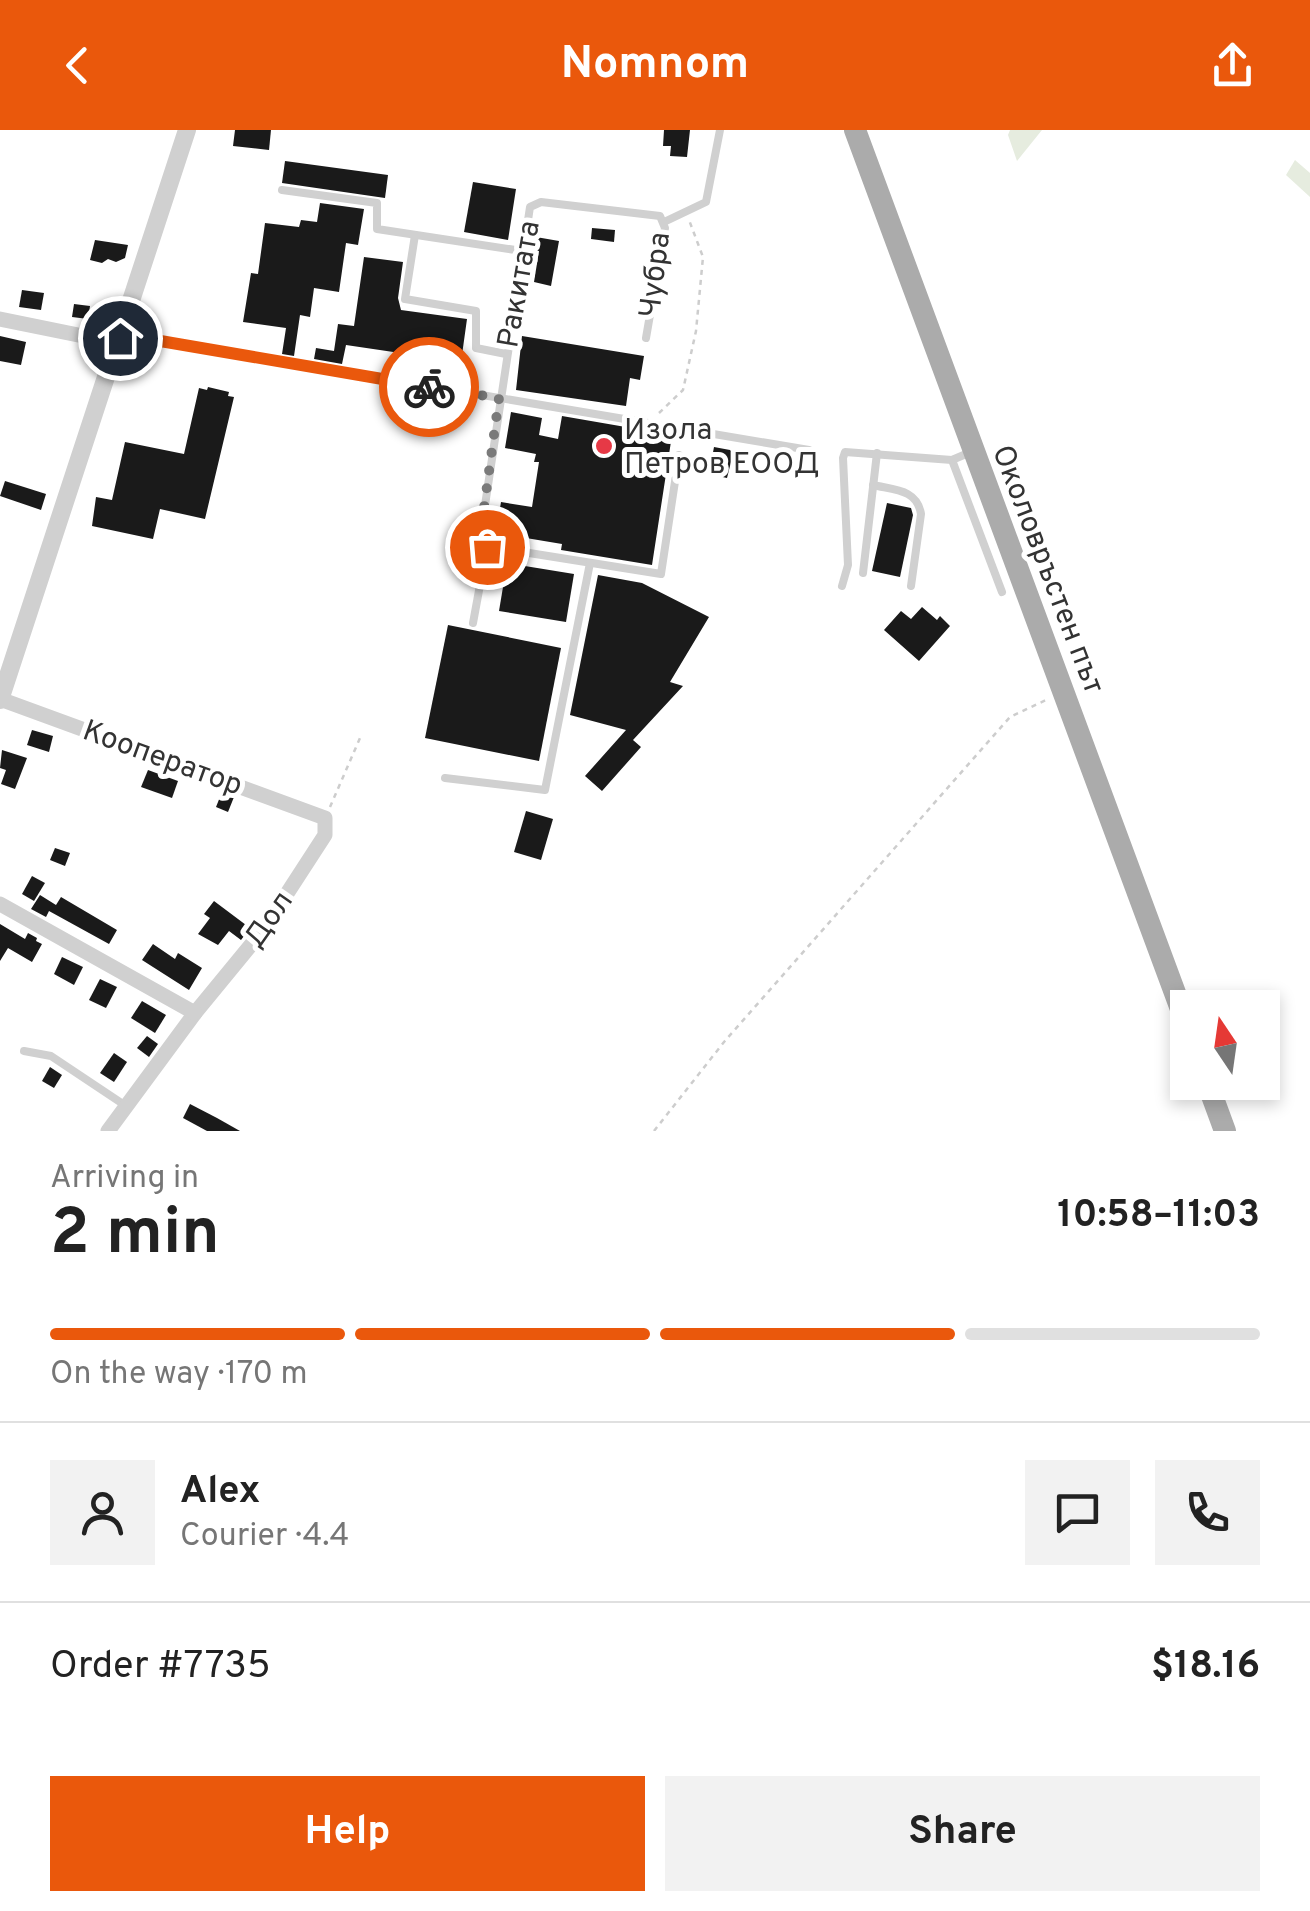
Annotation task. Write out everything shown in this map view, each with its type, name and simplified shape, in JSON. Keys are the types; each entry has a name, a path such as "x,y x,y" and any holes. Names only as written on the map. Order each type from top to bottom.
{"main road":[{"name":"Околовръстен път","path":"853,133 963,455 1064,693 1174,990"},
{"path":"1215,1100 1226,1131"}],"street":[{"path":"0,699 187,130"},
{"path":"0,319 93,338 120,338"},
{"name":"Кооператор","path":"0,699 325,818"},
{"name":"Дол","path":"108,1131 196,1012 264,930 325,835 325,818"},
{"path":"0,904 196,1012"}],"lane":[{"path":"660,219 706,202 720,130"},
{"path":"282,190 377,203 377,229 522,251"},
{"name":"Ракитата","path":"473,623 499,398 527,214 535,203 660,219"},
{"name":"Чубра","path":"646,338 660,219"},
{"path":"415,235 405,300 476,311 476,348 506,354"},
{"path":"120,338 137,337 809,450"},
{"path":"842,586 848,566 843,458 849,450 963,455 1002,592"},
{"path":"863,573 877,454"},
{"path":"483,546 660,574 679,455"},
{"path":"873,485 907,493 920,504 910,586"},
{"path":"444,778 545,790 590,563"},
{"path":"24,1051 51,1056 126,1106"}],"path":[{"path":"651,421 684,390 696,331 702,257 686,212"},
{"path":"654,1131 724,1042 1010,717 1064,693"},
{"path":"325,818 360,738"}],"shaded area":[{"path":"1010,130 1042,130 1017,161 1008,135"},
{"path":"1295,160 1310,173 1310,197 1286,175"}],"building":[{"path":"235,130 271,130 269,150 233,146"},
{"path":"664,130 690,130 687,157 670,156 671,146 663,146"},
{"path":"285,161 388,175 385,198 282,183"},
{"path":"473,182 516,189 508,240 464,232"},
{"path":"320,203 364,209 358,245 346,243 339,292 314,288 310,317 300,315 294,356 282,354 286,328 243,322 251,273 258,274 265,223 299,227 301,220 317,222"},
{"path":"592,228 615,230 614,242 591,239"},
{"path":"536,237 559,241 551,286 534,282 539,251 534,250"},
{"path":"95,240 128,245 125,258 102,263 90,260"},
{"path":"364,257 403,262 398,298 401,310 467,319 461,362 346,345 342,364 314,359 316,348 334,351 338,324 354,326"},
{"path":"22,290 44,293 41,310 19,307"},
{"path":"74,304 90,306 88,319 72,317"},
{"path":"0,336 26,342 21,365 0,361"},
{"path":"522,336 644,356 640,380 630,378 626,406 516,390"},
{"path":"208,387 234,397 205,519 160,509 153,539 92,526 96,497 112,500 125,442 184,454 199,388"},
{"path":"511,412 542,418 539,435 558,439 562,416 672,435 652,565 561,550 562,544 496,533 501,502 532,507 539,462 534,462 536,454 505,448"},
{"path":"714,447 733,454 727,478 709,474"},
{"path":"5,481 46,494 41,510 0,496"},
{"path":"887,503 911,508 913,515 900,577 872,571"},
{"path":"507,563 574,574 566,622 499,611"},
{"path":"598,575 642,583 709,617 670,682 683,686 633,740 641,747 602,791 585,776 626,730 570,715"},
{"path":"922,607 950,626 919,661 884,630 901,611 911,619"},
{"path":"448,625 561,648 539,761 425,738"},
{"path":"32,730 53,736 49,752 27,745"},
{"path":"2,750 27,758 15,789 1,784 6,770 0,768"},
{"path":"148,770 178,781 172,798 141,787"},
{"path":"222,792 234,797 228,812 216,807"},
{"path":"526,811 553,819 541,860 514,852"},
{"path":"55,848 70,853 65,866 50,860"},
{"path":"32,876 45,883 34,901 22,894"},
{"path":"40,895 56,905 61,897 117,930 109,944 49,911 46,917 31,909"},
{"path":"214,901 250,928 241,940 229,931 218,945 198,934 210,918 204,914"},
{"path":"0,924 25,939 28,933 37,938 42,944 32,962 8,948 0,961"},
{"path":"153,944 175,959 178,953 202,968 189,990 142,960"},
{"path":"62,957 83,967 74,985 54,974"},
{"path":"100,979 117,987 106,1008 89,1000"},
{"path":"142,1001 166,1015 155,1033 131,1018"},
{"path":"147,1036 158,1044 149,1057 137,1048"},
{"path":"114,1053 127,1062 114,1082 100,1073"},
{"path":"50,1067 62,1075 54,1088 42,1081"},
{"path":"190,1104 240,1131 207,1131 183,1118"}],"way so far":[{"path":"429,387 499,398 479,545 487,547"}],"place":[{"name":"Изола Петров ЕООД","path":"604,446"}],"route":[{"path":"120,338 137,337 429,387"}]}
